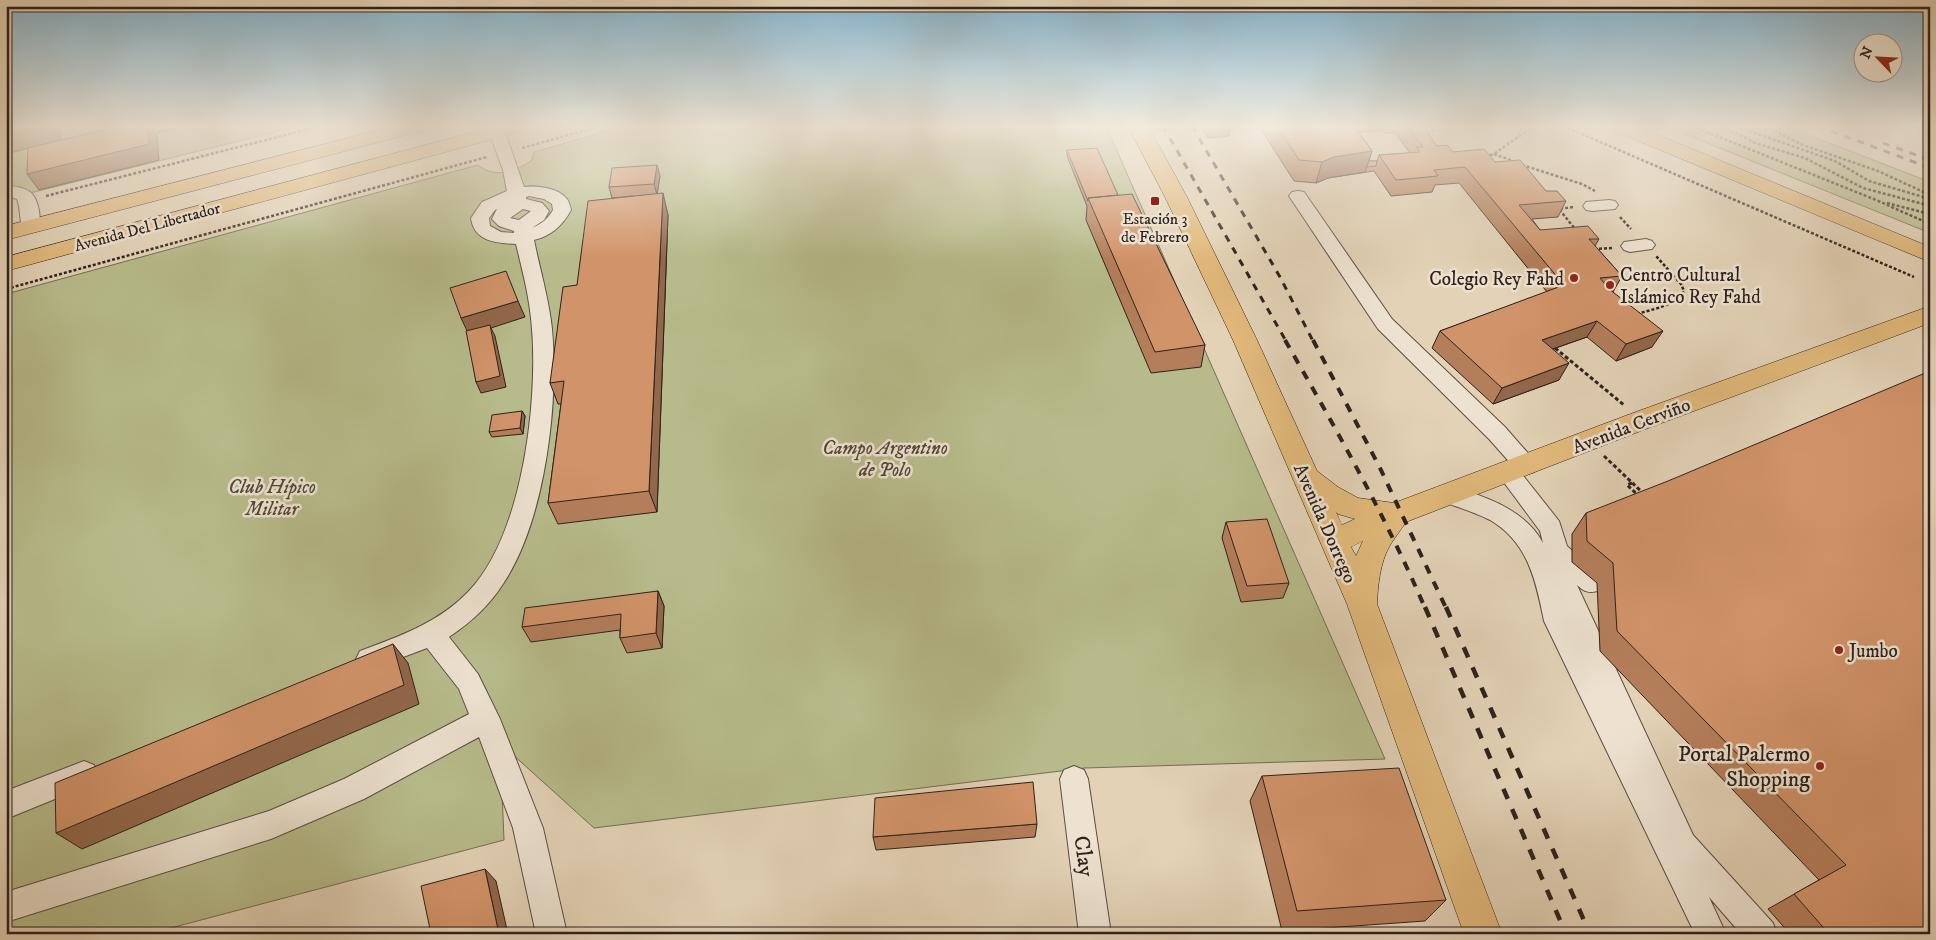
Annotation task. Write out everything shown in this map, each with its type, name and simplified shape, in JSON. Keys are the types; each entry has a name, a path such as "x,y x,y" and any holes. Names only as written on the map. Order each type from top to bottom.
{"main road":[{"name":"Avenida Del Libertador","path":"6,233 249,170"},
{"name":"Avenida Del Libertador","path":"6,264 328,170"},
{"name":"Avenida Dorrego","path":"1161,170 1245,340 1362,604 1483,934"},
{"path":"1725,170 1930,255"},
{"name":"Avenida Cerviño","path":"1335,542 1396,514 1448,494 1930,314"},
{"path":"1304,471 1319,488 1339,502 1357,510 1376,514 1396,514"},
{"path":"1362,604 1365,570 1372,549 1382,531 1396,514"}],"street":[{"path":"348,668 431,634 454,620 479,596 499,571 512,542 530,488 540,404 542,349 540,304 509,170"},
{"path":"6,190 25,196 30,209 30,227"},
{"path":"520,215 502,198 490,205 482,214 480,223 489,234 499,238 520,215 529,191 546,193 558,199 562,206 562,213 557,221 543,231 520,215"},
{"path":"1298,196 1385,324 1497,433 1550,528 1558,552 1565,588 1683,845 1762,934"},
{"path":"480,223 562,206"},
{"path":"1448,494 1498,513 1516,525 1541,560 1552,595 1557,621 1711,934"},
{"path":"1558,552 1602,576 1585,544"},
{"path":"431,634 469,682 486,720 528,828 552,934"},
{"path":"6,907 271,825 354,789 486,720"},
{"path":"6,805 108,764"},
{"name":"Clay","path":"1074,778 1095,934"}],"path":[{"path":"28,201 150,170"},
{"path":"6,288 439,170"},
{"path":"1534,170 1593,188"},
{"path":"1665,170 1914,277"},
{"path":"1801,170 1930,224"},
{"path":"1827,170 1874,192 1927,205 1930,198"},
{"path":"1851,170 1869,180 1930,198"},
{"path":"1872,170 1930,198"},
{"path":"1876,200 1930,214"},
{"path":"1568,231 1576,230 1559,209 1600,205"},
{"path":"1587,243 1593,250 1638,245"},
{"path":"1555,348 1642,420"},
{"path":"1588,441 1648,498"},
{"path":"1632,483 1627,485 1643,500"}],"green space":[{"path":"6,170 123,170 6,199"},
{"path":"460,170 487,170 498,173 512,171 1125,170 1385,759 1085,768 594,828 500,743 504,840 148,934 6,934 6,294"},
{"path":"1774,170 1899,170 1930,182 1930,233"}],"building":[{"path":"27,170 44,170 27,174"},
{"path":"612,170 656,170 654,184 609,187"},
{"path":"1075,170 1107,170 1118,195 1088,198 1088,201"},
{"path":"1389,170 1435,170 1438,176 1396,180"},
{"path":"1467,170 1528,170 1546,191 1557,191 1566,201 1519,205 1540,230 1588,226 1599,239 1589,239 1622,276 1600,278 1609,289 1663,331 1626,344 1597,321 1542,340 1569,363 1502,388 1440,331 1564,285"},
{"path":"663,193 649,491 548,503 564,381 550,383 563,287 577,285 588,201"},
{"path":"1132,194 1205,345 1155,352 1088,198"},
{"path":"506,271 518,301 461,318 450,288"},
{"path":"490,325 500,376 476,382 466,331"},
{"name":"Portal Palermo Shopping","path":"1930,371 1930,934 1829,934 1794,894 1846,865 1617,631 1613,563 1587,541 1586,513 1668,481"},
{"path":"522,411 520,428 489,432 492,415"},
{"path":"1267,519 1289,583 1247,586 1226,522"},
{"path":"658,591 656,633 620,638 621,614 522,627 525,608"},
{"path":"393,644 404,685 56,833 55,783"},
{"path":"1399,768 1446,900 1297,911 1262,776"},
{"path":"1033,782 1037,824 873,837 875,798"},
{"path":"485,869 499,934 431,934 421,886"}],"railway":[{"path":"1188,170 1286,341"},
{"path":"1218,170 1280,277 1313,341"},
{"path":"1285,340 1376,505 1425,608"},
{"path":"1313,340 1380,468 1446,608"},
{"path":"1425,607 1566,934"},
{"path":"1446,607 1590,934"}],"place":[{"name":"Estación 3 de Febrero","path":"1155,201"},
{"name":"Colegio Rey Fahd","path":"1574,278"},
{"name":"Centro Cultural Islámico Rey Fahd","path":"1610,285"},
{"name":"Jumbo","path":"1839,650"},
{"name":"Portal Palermo Shopping","path":"1820,766"}],"park label":[{"name":"Campo Argentino de Polo","path":"885,458"},
{"name":"Club Hípico Militar","path":"272,497"}]}
